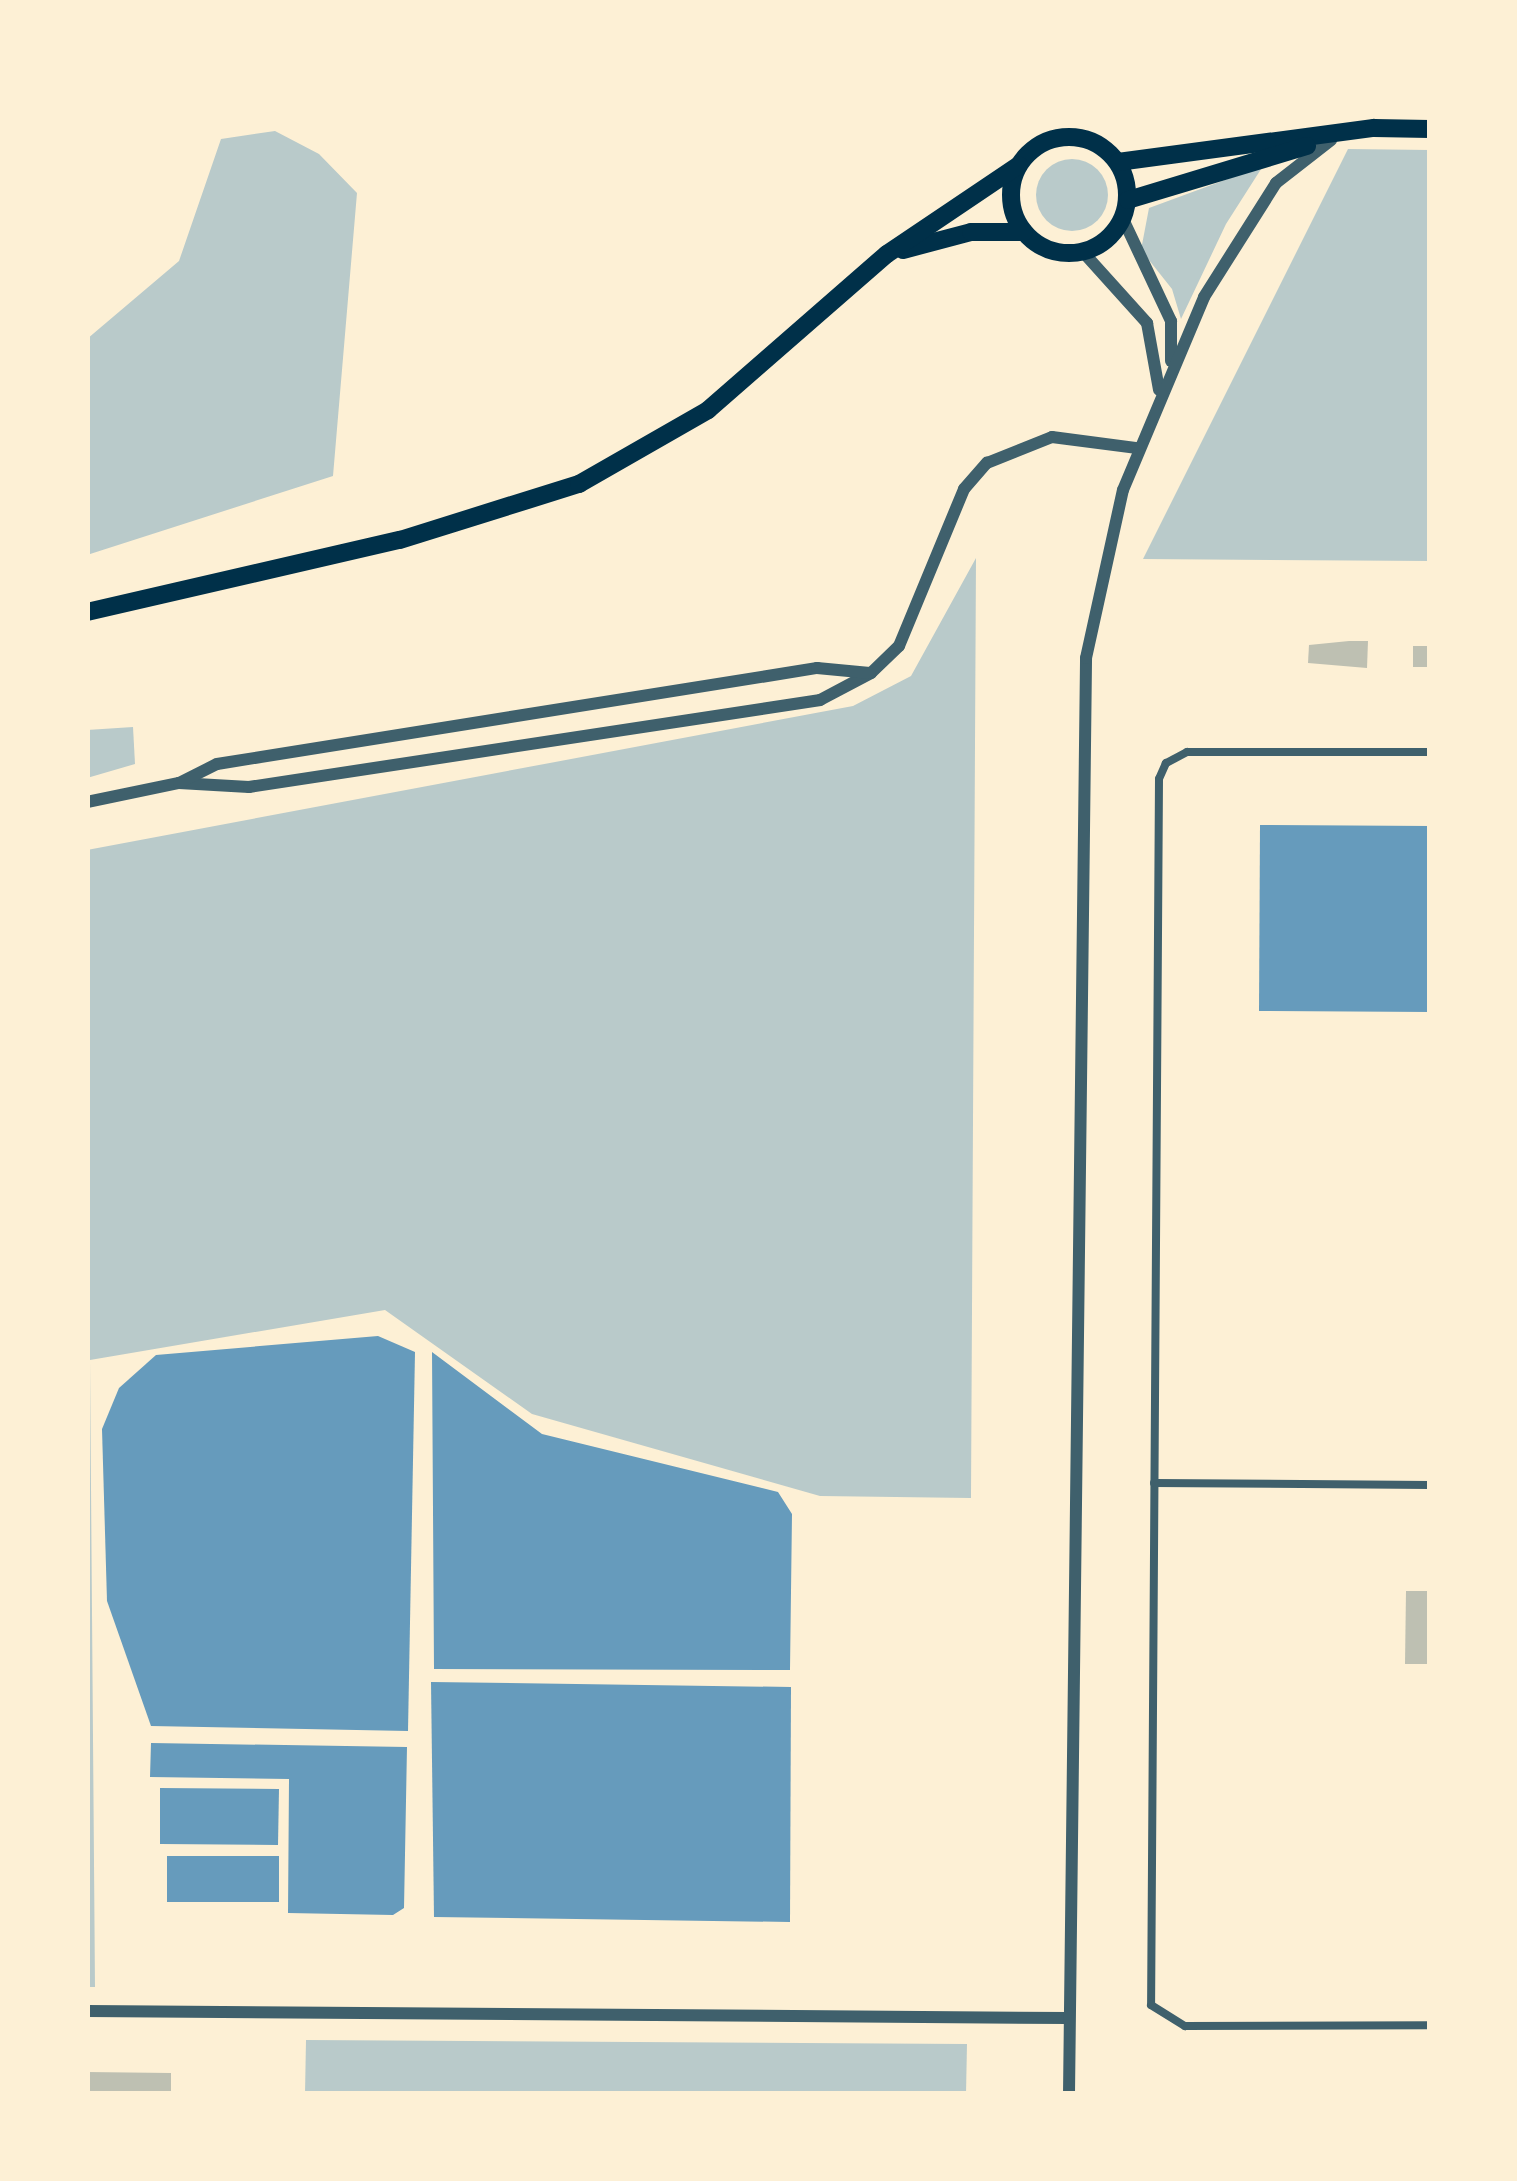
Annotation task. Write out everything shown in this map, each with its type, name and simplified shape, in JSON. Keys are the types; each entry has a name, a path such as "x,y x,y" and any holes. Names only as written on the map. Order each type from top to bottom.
{"main road":[{"path":"887,254 971,232 1024,232 1051,250 1083,252 1125,209 1374,128"},
{"path":"87,612 498,515 579,484 708,410 887,254 1019,165 1032,150 1068,137 1087,139 1118,162 1374,128 1430,129"},
{"path":"1118,162 1125,209"},
{"path":"1019,165 1011,200 1024,232"}],"street":[{"path":"1069,2094 1081,729 1095,598 1136,448 1230,249 1276,183 1331,140"},
{"path":"1125,209 1174,335 1159,397"},
{"path":"1083,252 1147,323 1160,366 1159,397"},
{"path":"178,783 249,787 820,700 871,673 899,646 964,489 987,463 1052,437 1136,448"},
{"path":"87,802 178,783 217,764 794,671 871,673"},
{"path":"87,2011 1069,2018"}],"lane":[{"path":"1430,752 1187,752 1166,764 1159,779 1150,2005 1185,2026 1430,2025"},
{"path":"1154,1483 1430,1485"}],"shaded area":[{"path":"275,131 319,154 357,193 333,476 87,555 87,339 179,261 221,139"},
{"path":"1348,149 1430,150 1430,561 1143,559"},
{"path":"1072,159 1097,170 1108,195 1097,220 1072,231 1047,220 1036,195 1047,170"},
{"path":"1263,166 1226,224 1181,319 1172,289 1141,250 1149,208"},
{"path":"976,558 971,1498 820,1496 532,1414 385,1310 90,1360 95,1987 87,1987 87,850 853,706 911,676"},
{"path":"133,727 135,764 87,778 87,730"},
{"path":"306,2040 967,2044 966,2094 305,2094"}],"water":[{"path":"1260,825 1430,826 1430,1012 1259,1011"},
{"path":"378,1336 415,1352 408,1731 151,1726 107,1601 102,1429 119,1388 156,1355"},
{"path":"432,1352 542,1434 778,1492 792,1514 790,1670 434,1669"},
{"path":"431,1682 791,1687 790,1922 434,1917"},
{"path":"151,1743 407,1747 404,1908 393,1915 288,1913 289,1779 150,1777"},
{"path":"160,1788 279,1789 278,1845 160,1844"},
{"path":"167,1856 279,1856 279,1902 167,1902"}],"building":[{"path":"1368,641 1367,668 1308,663 1309,645"},
{"path":"1413,646 1430,646 1430,667 1413,667"},
{"path":"1406,1591 1430,1591 1430,1664 1405,1664"},
{"path":"87,2072 171,2073 171,2094 87,2094"}]}
